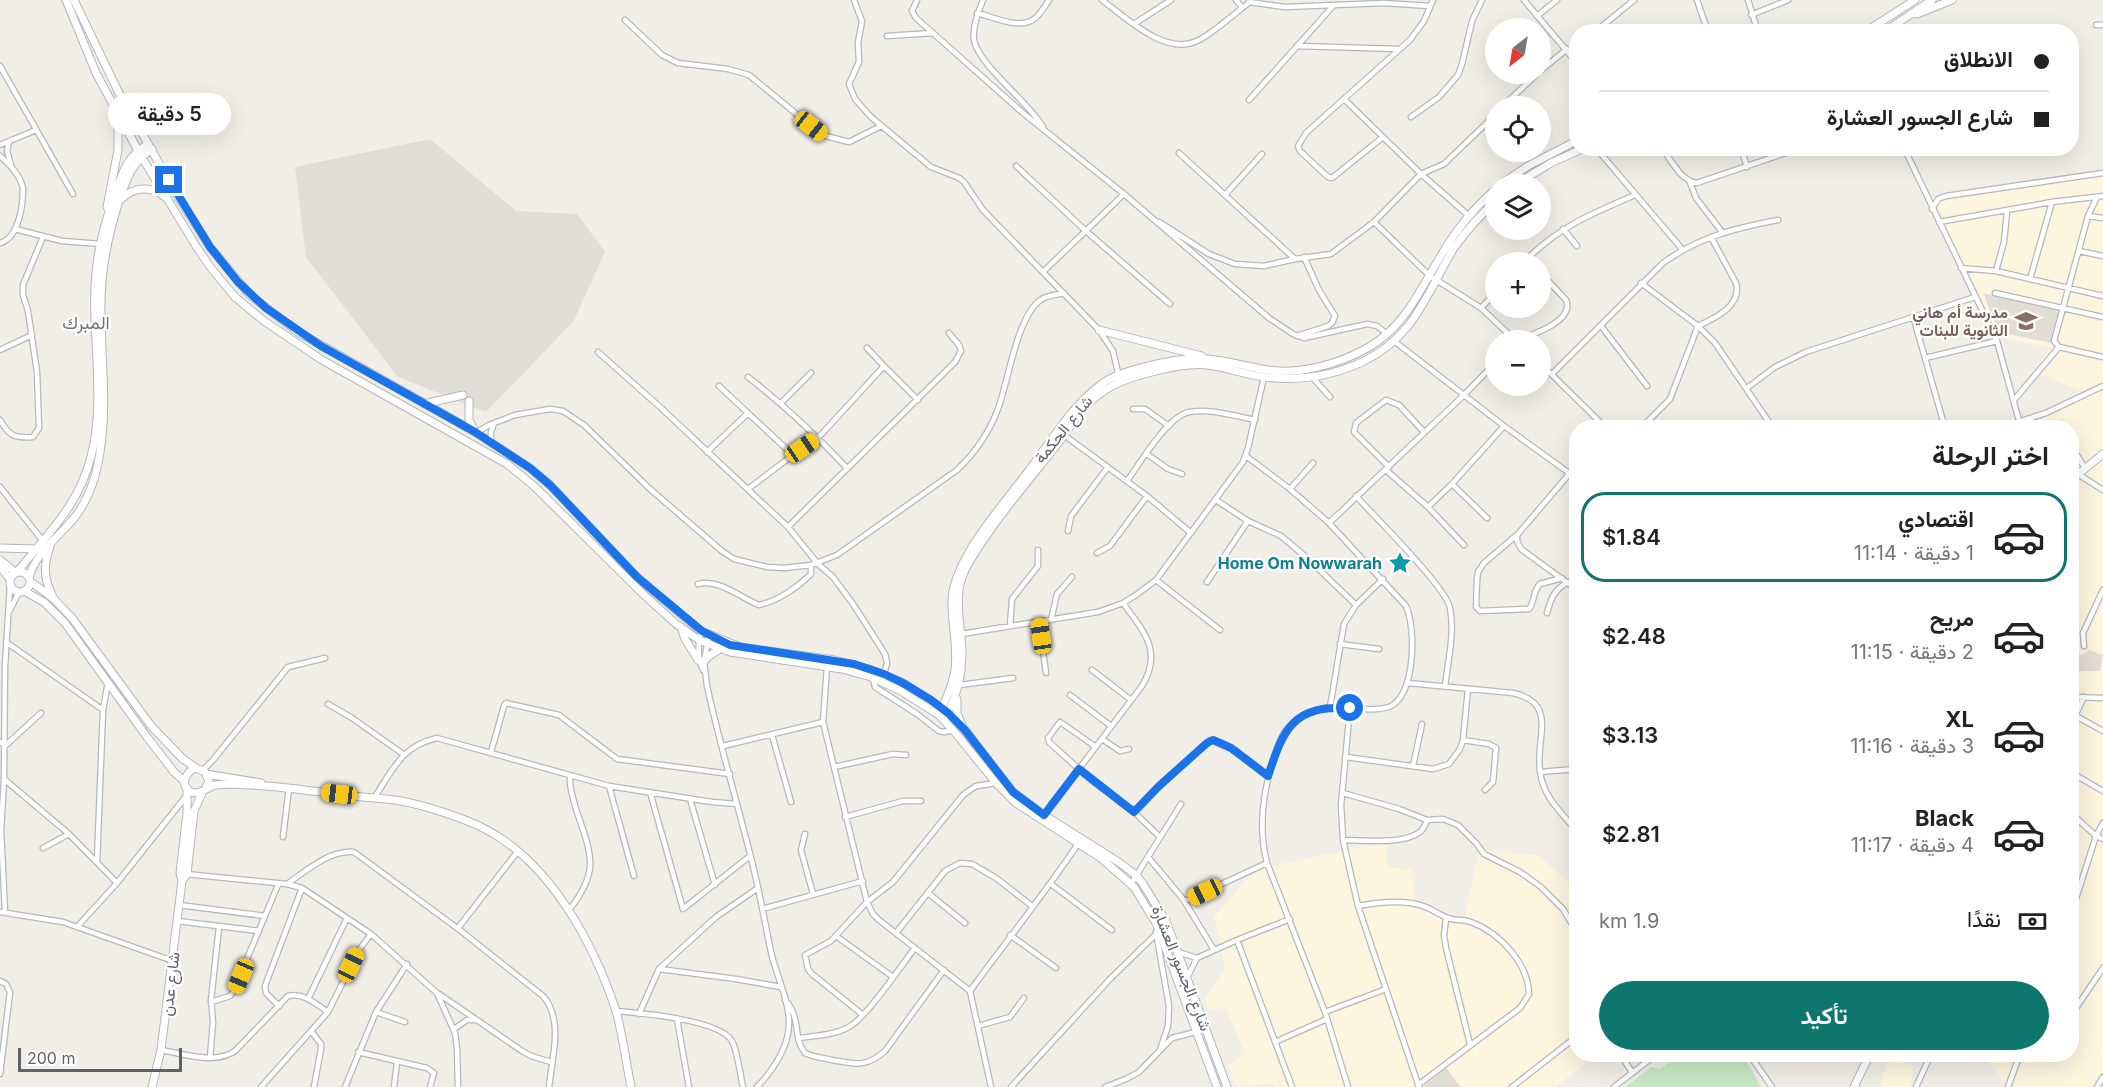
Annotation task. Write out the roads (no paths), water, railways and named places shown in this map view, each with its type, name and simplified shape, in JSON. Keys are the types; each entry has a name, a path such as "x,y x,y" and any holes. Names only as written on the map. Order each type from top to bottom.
{"street":[{"name":"شارع الجسور العشارة","path":"66,0 96,73 139,153 211,268 246,308 283,336 322,360 489,453 520,474 643,594 681,627 703,642 720,650 827,667 873,678 943,714 965,730 1007,786 1021,799 1136,875 1159,908 1179,952 1227,1087"},
{"name":"شارع الجسور العشارة","path":"74,0 113,83 210,247 250,295 298,332 475,432 541,476 637,577 702,631 740,647 834,660 884,674 931,700 996,783 1025,810 1115,869 1131,884 1156,925 1217,1087"},
{"path":"854,0 862,21 858,43 859,62 849,84 860,105 881,126 931,167 964,182 983,210 1099,330 1113,351 1119,378"},
{"path":"917,0 912,11 933,33 1124,194 1246,301 1277,324 1304,338 1371,324 1387,334"},
{"path":"983,0 977,14 974,36 978,50 1007,86 1039,119 1045,129"},
{"path":"977,14 1025,23 1037,17 1049,0"},
{"path":"1102,0 1134,24 1170,44 1197,41 1251,1 1286,7 1333,6 1385,1 1430,6"},
{"path":"1134,24 1172,0"},
{"path":"1236,0 1242,7"},
{"path":"1383,137 1332,178 1328,177 1300,151 1299,143 1306,133 1417,32 1433,0"},
{"path":"1411,117 1439,97 1458,75 1472,21 1482,0"},
{"path":"1524,0 1568,51 1551,63"},
{"path":"1537,16 1557,0"},
{"path":"1605,24 1634,0"},
{"path":"1697,0 1705,24"},
{"path":"1748,0 1755,24"},
{"path":"1751,15 1788,0"},
{"path":"1877,24 1916,0"},
{"path":"1897,24 1932,0"},
{"path":"1906,18 1952,0"},
{"path":"1249,100 1333,6"},
{"path":"625,20 662,55 678,63 728,69 748,75 822,135 849,142 881,126"},
{"path":"2096,25 2103,24"},
{"path":"887,36 933,33"},
{"path":"1297,46 1399,49"},
{"path":"0,66 73,194"},
{"path":"1513,96 1525,84"},
{"path":"1344,99 1421,174 1469,216"},
{"path":"118,115 119,141 94,306 98,359 94,443 86,473 71,506 10,582 2,666 4,779 1,830 2,912 63,922 173,962"},
{"path":"1151,218 1209,254 1235,264 1264,266 1304,257 1331,254 1374,222 1421,174 1444,165 1485,125"},
{"path":"0,145 36,130"},
{"path":"0,243 8,241 15,229 23,188 22,182 11,165 7,151 10,141"},
{"path":"1515,174 1569,144"},
{"path":"106,220 130,157 150,146"},
{"path":"7,616 21,591 28,587 39,557 75,516 87,498 97,470 103,427 104,372 101,305 103,245 139,153"},
{"path":"1179,153 1294,259"},
{"path":"1225,195 1262,154"},
{"path":"1533,174 1569,155"},
{"path":"0,156 11,165"},
{"path":"1603,156 1635,195 1658,218 1682,249"},
{"path":"1668,156 1689,180 1696,198 1722,232"},
{"path":"1744,156 1747,167"},
{"path":"1689,180 1701,182 1774,156"},
{"path":"1908,156 1997,341 2020,420"},
{"path":"1016,166 1170,304"},
{"path":"1932,209 1938,199 1946,196 2103,173"},
{"path":"119,200 131,191 146,189 161,194 170,203"},
{"path":"1044,271 1124,194"},
{"path":"1536,252 1563,229 1635,195"},
{"path":"1939,222 2052,202 2100,197"},
{"path":"2100,197 2088,216 2054,341 2058,347 2103,357"},
{"name":"شارع الحكمة","path":"954,691 956,657 951,598 956,580 979,538 1070,417 1092,392 1104,382 1184,359 1208,358 1284,371 1324,366 1372,346 1395,327 1417,299 1439,258 1469,216 1485,200"},
{"path":"2030,279 2052,202"},
{"path":"1996,271 2004,242 2007,211"},
{"name":"شارع الحكمة","path":"943,714 954,691 960,685 962,634 957,599 960,582 967,567 1021,490 1096,397 1119,378 1201,364 1264,377 1290,378 1332,373 1363,361 1394,341 1419,311 1461,238 1485,212"},
{"path":"2088,216 2103,218"},
{"path":"1598,420 1553,374 1641,284 1682,249 1722,232 1779,220"},
{"path":"1374,222 1430,276 1481,308 1505,330"},
{"path":"15,229 80,244 103,245"},
{"path":"1563,229 1577,246"},
{"path":"0,420 9,435 18,438 33,437 37,433 37,372 23,285 43,237"},
{"path":"1649,420 1670,399 1698,326 1730,307 1737,294 1733,276 1711,237"},
{"path":"2079,251 2103,256"},
{"path":"1297,336 1328,326 1335,316 1319,290 1304,257"},
{"path":"1961,268 1996,271 2103,296"},
{"path":"1541,330 1563,316 1568,307 1566,300 1551,284"},
{"path":"1641,284 1698,326 1718,345 1768,420"},
{"path":"424,404 466,398 469,420 475,432 515,415 543,409 563,411 584,425 689,524 734,559 767,567 784,568 818,564 851,546 957,470 968,459 990,429 999,408 1022,329 1031,310 1042,299 1064,293"},
{"path":"1995,293 2103,317"},
{"path":"1747,388 1775,367 1806,352 1975,297"},
{"path":"1481,308 1485,304"},
{"path":"1913,316 1943,420"},
{"path":"1601,326 1647,386"},
{"path":"1099,330 1185,350 1208,358"},
{"path":"788,527 918,400 959,356 959,345 949,333"},
{"path":"0,350 32,335"},
{"path":"1394,341 1504,426 1569,472"},
{"path":"1925,358 1997,341"},
{"path":"2014,400 2058,347"},
{"path":"867,348 918,400"},
{"path":"598,352 788,527 818,564 833,577 885,654 887,663 884,674"},
{"path":"748,489 818,438 884,366"},
{"path":"781,403 811,373"},
{"path":"1329,522 1485,373"},
{"path":"1312,376 1330,397"},
{"path":"748,377 781,403 847,468"},
{"path":"962,634 1098,612 1123,603 1156,580 1246,456 1264,377"},
{"path":"719,386 793,455"},
{"path":"2031,420 2103,386"},
{"path":"1424,432 1399,405 1386,400 1356,423 1354,432 1387,469 1464,545"},
{"path":"1133,409 1145,409 1169,426"},
{"path":"1127,481 1169,426 1182,414 1197,411 1255,420"},
{"path":"707,452 748,413"},
{"path":"437,424 445,415"},
{"path":"446,430 453,420"},
{"path":"491,442 494,423"},
{"path":"1428,507 1504,426"},
{"path":"1064,435 1147,496 1191,533"},
{"path":"1147,454 1168,469 1182,474"},
{"path":"2079,473 2103,454"},
{"path":"1246,456 1329,522 1406,606 1413,632 1408,683 1399,699 1390,706 1379,709 1330,707 1305,716 1287,729 1280,741 1268,776 1263,830 1267,863 1325,1012 1348,1087"},
{"path":"2079,458 2085,468"},
{"path":"1290,489 1313,463"},
{"path":"1068,531 1071,516 1108,467"},
{"path":"1562,578 1540,584 1533,594 1529,609 1480,611 1477,609 1479,572 1484,563 1518,534 1569,474"},
{"path":"2079,479 2103,490"},
{"path":"1452,484 1487,518"},
{"path":"0,487 43,541"},
{"path":"1097,553 1110,546 1147,496"},
{"path":"1356,496 1431,578 1448,602 1452,619 1445,686"},
{"path":"1215,500 1248,522 1287,541 1306,556 1356,605"},
{"path":"1207,582 1248,522"},
{"path":"1518,534 1517,541 1521,549 1569,583"},
{"path":"53,542 48,554 45,573 54,599"},
{"path":"0,548 36,549"},
{"path":"1010,626 1012,598 1038,566 1038,550"},
{"path":"0,560 16,572 26,574 30,580 54,599 84,633 153,727 183,759 202,771 209,781 205,790"},
{"path":"698,584 703,582 716,585 759,604 773,600 801,583 811,574 811,565"},
{"path":"0,567 13,590 21,591 55,611 75,634 174,772 186,788 194,793 229,784 266,785 402,801 427,807 486,830 518,851 555,889 569,910 594,960 616,1011 627,1058 629,1085"},
{"path":"1051,620 1057,594 1072,577"},
{"path":"1330,707 1344,624 1356,605 1383,579"},
{"path":"1156,580 1220,630"},
{"path":"1547,613 1551,597 1557,588 1569,583"},
{"path":"2084,646 2083,633 2103,591"},
{"path":"1044,815 1149,674 1152,654 1145,634 1123,603"},
{"path":"0,617 7,616"},
{"path":"1039,622 1047,673"},
{"path":"681,627 685,639 701,660"},
{"path":"702,631 701,660 758,888 789,1024 785,1045 767,1076 757,1087"},
{"path":"703,642 709,635"},
{"path":"6,642 103,710"},
{"path":"1340,644 1378,649"},
{"path":"701,660 720,650"},
{"path":"202,771 288,667 325,658"},
{"path":"827,667 823,722 867,902 873,914 914,949 970,991 991,1087"},
{"path":"1092,670 1131,700"},
{"path":"873,678 875,687 939,731 953,729"},
{"path":"960,685 1013,678"},
{"path":"98,862 103,710 108,682"},
{"path":"1408,683 1524,696 1538,706 1542,727 1539,748 1540,772 1551,803 1569,822"},
{"path":"1346,757 1433,769 1449,764 1463,740 1468,689"},
{"path":"931,700 954,691 957,713 965,730"},
{"path":"1070,695 1112,726"},
{"path":"2079,697 2103,698"},
{"path":"2079,709 2084,697"},
{"path":"491,752 506,703 559,715 617,759 730,774"},
{"path":"328,704 403,754"},
{"path":"1350,708 1342,793 1343,840 1358,906 1419,1086 1470,1044 1520,1008 1529,994 1527,976 1518,961 1493,935 1469,921 1446,918 1431,909 1414,904 1381,902 1358,906"},
{"path":"2,744 41,713"},
{"path":"2079,718 2103,731"},
{"path":"723,746 823,722"},
{"path":"1096,747 1060,722 1048,736 1049,742 1079,769 1134,812 1161,837"},
{"path":"1413,766 1422,724"},
{"path":"772,735 791,802"},
{"path":"374,798 403,754 421,742 437,738 609,786 737,804"},
{"path":"1102,739 1120,751 1129,749"},
{"path":"1134,812 1210,740 1231,748 1268,776"},
{"path":"1463,740 1489,744 1496,748 1493,782 1485,790"},
{"path":"834,767 893,754 906,755"},
{"path":"1540,772 1569,770"},
{"path":"77,927 117,883 186,788 188,772 202,771 253,780 266,785"},
{"path":"569,910 585,890 591,866 583,828 570,789 570,776"},
{"path":"2079,778 2103,790"},
{"path":"4,779 69,834 117,883"},
{"path":"863,1015 808,969 805,955 836,936 867,902 893,882 963,795 976,786 996,783"},
{"path":"609,786 634,876"},
{"name":"شارع عدن","path":"183,876 187,813 186,788"},
{"path":"283,837 289,788"},
{"name":"شارع عدن","path":"152,1087 161,1050 183,876 194,811 205,790"},
{"path":"650,792 681,908 686,908 750,856"},
{"path":"1342,793 1365,798 1427,820 1443,819 1458,825 1484,854 1534,881 1563,909 1569,919"},
{"path":"690,799 715,885"},
{"path":"845,817 903,801 921,801"},
{"path":"1131,884 1181,804"},
{"path":"1343,840 1394,840 1409,837 1419,832 1427,820"},
{"path":"2079,820 2096,836 2103,839"},
{"path":"2079,889 2096,836 2103,823"},
{"path":"43,848 69,834"},
{"path":"805,834 801,850 813,894"},
{"path":"970,991 1010,935 1051,884 1078,844"},
{"path":"287,885 314,865 332,856 346,851 354,852 458,928 543,996 551,1006 555,1029 549,1087"},
{"path":"458,928 518,851"},
{"path":"1148,857 1185,902 1214,950"},
{"path":"896,933 945,871 956,864 966,862 996,878 1032,906"},
{"path":"1185,902 1267,863"},
{"path":"183,876 302,888 371,934 437,993 531,1056 551,1062"},
{"path":"762,909 863,881"},
{"path":"1051,884 1112,930"},
{"path":"211,1002 226,998 233,992 278,885"},
{"path":"279,1006 266,993 265,986 302,888"},
{"path":"639,1014 659,969 716,917 758,888"},
{"path":"928,893 965,923"},
{"path":"179,905 265,916"},
{"path":"308,999 347,918"},
{"path":"1446,918 1444,935 1446,948 1470,1044"},
{"path":"1188,976 1197,958 1290,919"},
{"path":"177,921 259,931"},
{"path":"1156,925 1169,1017 1167,1033 1160,1050"},
{"path":"210,1058 213,1022 211,1002 219,927"},
{"path":"261,1087 328,1011 359,950 371,934"},
{"path":"1011,1087 1109,980 1156,934"},
{"path":"1010,935 1056,968"},
{"path":"836,936 893,977"},
{"path":"1237,940 1292,1087"},
{"path":"799,1038 852,1026 914,949"},
{"path":"1179,952 1197,958"},
{"path":"345,1087 376,1012 407,964"},
{"path":"2079,1004 2103,968"},
{"path":"659,969 781,987"},
{"path":"784,999 796,1015 799,1038 805,1053 855,1065 878,1057 898,1034 944,970"},
{"path":"0,981 9,987 10,992 0,1074"},
{"path":"1325,1012 1386,989"},
{"path":"437,993 454,1029 458,1048 458,1087"},
{"path":"161,1050 210,1058 221,1057 235,1051 288,996 294,995 308,999 328,1011"},
{"path":"978,1026 1010,1017 1024,998"},
{"path":"616,1011 677,1019 719,1030 727,1035 733,1046 743,1087"},
{"path":"376,1012 405,1022"},
{"path":"677,1019 689,1087"},
{"path":"1275,1042 1327,1019"},
{"path":"454,1029 467,1020 478,1020"},
{"path":"310,1030 321,1044 314,1087"},
{"path":"1105,1087 1126,1080 1139,1072 1172,1038 1196,1032"},
{"path":"1512,1087 1569,1042"},
{"path":"358,1052 432,1070 434,1077 430,1087"},
{"path":"394,1087 397,1062"},
{"path":"1625,1062 1632,1072"},
{"path":"1614,1087 1646,1062"},
{"path":"1755,1062 1772,1087"},
{"path":"1854,1087 1866,1062"},
{"path":"1916,1087 1927,1062"},
{"path":"2008,1087 2017,1062"},
{"path":"2097,1087 2103,1077"}],"place":[{"name":"مدرسة أم هاني الثانوية للبنات","path":"2026,321"},
{"name":"Home Om Nowwarah","path":"1400,563"}],"district":[{"name":"المبرك","path":"86,322"}]}
